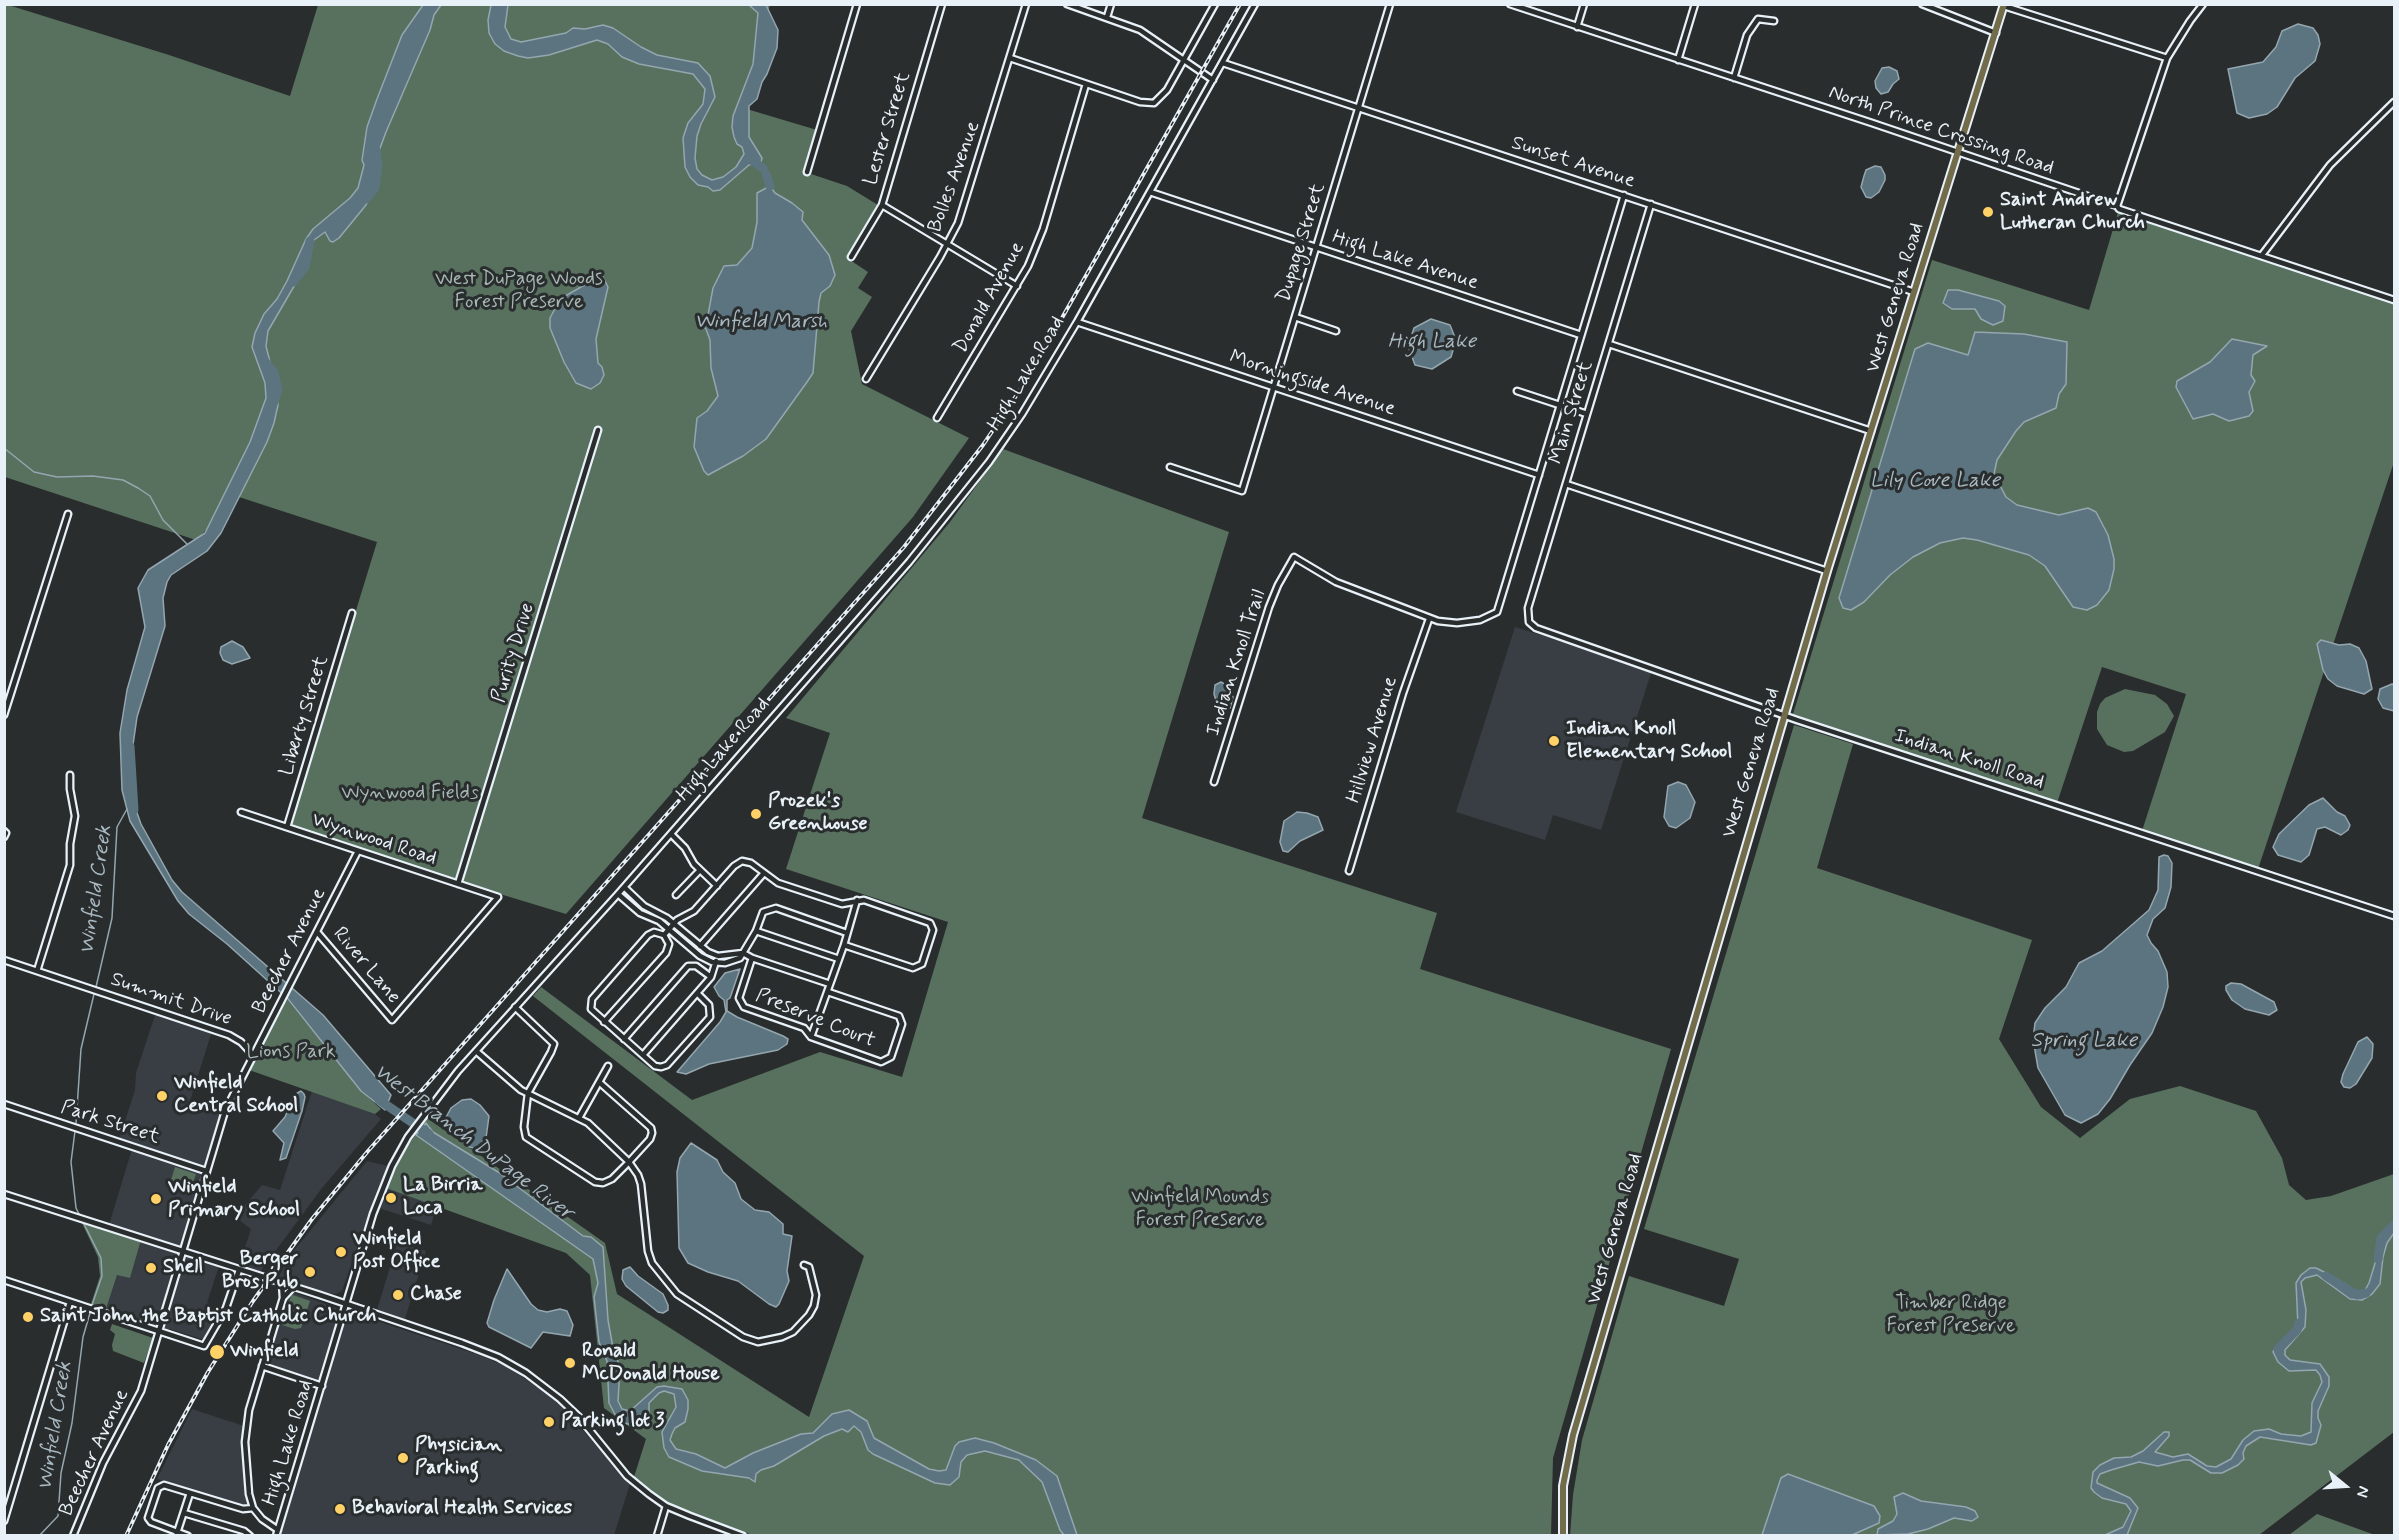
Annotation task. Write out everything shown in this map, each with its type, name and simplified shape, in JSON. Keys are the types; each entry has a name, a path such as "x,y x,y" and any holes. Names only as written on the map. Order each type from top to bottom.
{"main road":[{"name":"West Geneva Road","path":"1563,1536 1563,1486 1572,1435 1827,571 2004,5"}],"street":[{"path":"807,172 857,4"},
{"name":"Lester Street","path":"852,256 882,205 942,4"},
{"name":"Bolles Avenue","path":"866,379 948,244 963,211 1026,4"},
{"path":"1067,4 1148,35 1213,80"},
{"path":"1107,18 1111,4"},
{"path":"1010,58 1140,102 1154,103 1165,94 1215,4"},
{"name":"High Lake Road","path":"277,1533 380,1194 392,1166 418,1121 476,1051 671,834 961,500 1012,430 1077,322 1255,4"},
{"name":"Dupage Street","path":"1170,466 1242,491 1390,4"},
{"name":"North Prince Crossing Road","path":"1510,4 2394,300"},
{"path":"1577,27 1584,4"},
{"path":"1678,60 1695,4"},
{"path":"1922,4 1996,33"},
{"path":"2117,206 2167,58 2203,4"},
{"path":"2004,5 2167,58"},
{"path":"1734,78 1747,35 1758,20 1774,21"},
{"name":"Sunset Avenue","path":"1223,63 1914,292"},
{"name":"Donald Avenue","path":"937,418 1028,266 1043,229 1086,84"},
{"path":"2262,255 2330,165 2394,102"},
{"name":"High Lake Avenue","path":"1150,192 1581,335"},
{"name":"Main Street","path":"1429,619 1457,623 1480,620 1497,612 1624,195"},
{"name":"Main Street","path":"1536,628 1529,622 1528,608 1651,204"},
{"path":"882,205 1017,286"},
{"path":"1295,317 1336,331"},
{"name":"Morningside Avenue","path":"1077,322 1539,475"},
{"path":"1609,344 1871,431"},
{"path":"1517,391 1587,414"},
{"name":"Purity Drive","path":"458,884 598,430"},
{"path":"1566,484 1827,571"},
{"path":"4,715 68,514"},
{"name":"Indian Knoll Trail","path":"1214,782 1269,607 1294,557 1336,582 1429,619"},
{"name":"Liberty Street","path":"287,827 352,613"},
{"name":"Hillview Avenue","path":"1348,871 1403,693 1429,619"},
{"name":"Indian Knoll Road","path":"1536,628 1784,714 2394,916"},
{"path":"37,971 70,865 70,844 75,816 70,775"},
{"name":"Wynwood Road","path":"241,812 498,897 392,1020"},
{"path":"4,831 6,833 4,837"},
{"path":"671,834 685,848 700,870 717,886"},
{"name":"Beecher Avenue","path":"73,1536 103,1463 141,1391 225,1111 358,851"},
{"path":"664,935 674,924 694,911 741,861 751,863 778,883 842,904 864,900 930,923 933,930 922,964 913,968 844,945"},
{"path":"676,895 700,870"},
{"path":"700,946 764,873"},
{"path":"624,887 648,909 663,915 700,946 717,956 743,953 830,984"},
{"path":"618,894 640,913 659,921 700,956 716,963 740,958 756,932 763,912 776,908 848,933"},
{"path":"811,1037 844,945 857,900"},
{"name":"River Lane","path":"317,932 392,1020"},
{"path":"604,1022 666,953 669,944 664,935 654,932 592,999 591,1009 604,1022 655,1066 664,1066 711,1013 709,1005 697,993"},
{"path":"756,932 839,959"},
{"path":"643,1055 711,977 717,956"},
{"name":"Preserve Court","path":"752,958 739,998 744,1007 804,1028 811,1037 881,1062 891,1057 902,1024 899,1016 828,992"},
{"name":"Summit Drive","path":"4,960 229,1035 241,1042 253,1055"},
{"path":"624,1039 688,966 696,966 711,977"},
{"path":"515,1007 554,1044 528,1093 524,1127 526,1137 599,1183 608,1182 629,1162 652,1133 651,1128 599,1082"},
{"path":"476,1051 515,1085 579,1118 629,1162 641,1184 648,1251 652,1263 677,1294 743,1337 758,1342 782,1337 793,1332 814,1306 816,1295 809,1267 804,1265"},
{"path":"579,1118 608,1066"},
{"name":"Park Street","path":"4,1104 206,1171"},
{"path":"4,1194 282,1282 498,1357 526,1373 569,1407 627,1476 666,1506 743,1536"},
{"path":"4,1280 204,1346 226,1308 240,1270"},
{"path":"277,1533 262,1520 252,1506 245,1434 249,1410 283,1298 282,1282"},
{"path":"283,1298 294,1286"},
{"path":"4,1521 70,1302"},
{"path":"262,1366 322,1386"},
{"path":"188,1536 155,1525 148,1518 158,1488 164,1485 243,1509 252,1506"},
{"path":"177,1534 190,1493"},
{"path":"657,1536 666,1506"},
{"path":"183,1513 244,1531 250,1536"}],"shaded area":[{"name":"Indian Knoll Elementary School","path":"1515,627 1652,670 1601,830 1553,815 1545,840 1456,812"},
{"name":"Winfield Central School","path":"156,1012 212,1031 190,1101 223,1111 205,1168 119,1140 135,1090 136,1073"},
{"path":"312,1091 375,1114 381,1119 322,1188 260,1272 239,1266 251,1229 235,1217 262,1185 280,1190"},
{"name":"Winfield Primary School","path":"132,1149 204,1172 180,1248 109,1225"},
{"path":"367,1161 388,1166 377,1190 342,1291 336,1294 327,1293 274,1275"},
{"path":"386,1188 437,1206 431,1225 379,1208"},
{"path":"141,1240 180,1253 158,1328 105,1312 117,1274 130,1278"},
{"path":"398,1241 426,1251 404,1322 376,1313"},
{"path":"184,1255 219,1266 207,1303 210,1304 206,1318 215,1321 205,1340 170,1329 167,1331 161,1329"},
{"path":"287,1290 336,1308 338,1317 317,1383 262,1366"},
{"path":"353,1313 508,1367 558,1402 630,1484 614,1535 280,1535 346,1319"},
{"path":"192,1409 247,1427 246,1445 252,1506 245,1507 157,1479"}],"green space":[{"name":"West DuPage Woods Forest Preserve","path":"5,4 169,55 290,96 318,5 770,5 740,107 817,130 805,172 847,186 878,205 847,258 868,272 858,288 872,297 851,331 862,384 969,438 913,517 566,914 457,881 290,825 377,542 239,497 196,540 5,477"},
{"path":"2119,209 2394,300 2394,462 2258,869 2142,831 2186,694 2102,667 2057,803 1793,714 1932,260 2089,310"},
{"name":"Winfield Mounds Forest Preserve","path":"1003,449 1229,532 1142,818 1437,913 1420,969 1671,1049 1553,1458 1551,1535 752,1535 667,1503 634,1477 646,1439 604,1408 590,1275 566,1253 386,1188 407,1147 427,1118 605,1243 617,1294 809,1417 864,1256 533,996 541,987 692,1100 820,1052 902,1077 948,922 786,869 830,733 786,718 950,522"},
{"path":"2125,689 2155,695 2167,704 2174,716 2165,732 2133,751 2124,752 2107,745 2097,729 2097,712 2105,698"},
{"name":"Timber Ridge Forest Preserve","path":"1794,725 1853,744 1817,868 2032,940 1999,1039 2041,1107 2080,1138 2130,1099 2180,1086 2256,1111 2282,1158 2289,1185 2306,1200 2331,1196 2394,1174 2394,1432 2259,1535 1570,1536 1573,1495 1582,1440 1629,1276 1724,1306 1739,1259 1644,1229"},
{"name":"Lions Park","path":"286,998 361,1091 381,1109 375,1114 249,1070"},
{"path":"175,1167 196,1174 191,1189 170,1183"},
{"path":"81,1221 141,1240 130,1278 117,1275 105,1312 90,1307 100,1276 98,1257"},
{"path":"293,1295 310,1301 301,1328 295,1329 282,1325"},
{"path":"112,1324 153,1338 144,1363 113,1351 115,1334 110,1330"},
{"path":"2317,1514 2375,1535 2289,1535"}],"water":[{"path":"423,5 441,5 434,15 430,30 386,132 379,151 371,194 366,205 339,238 333,242 330,241 325,232 314,240 297,281 268,331 266,346 276,386 278,405 267,442 221,533 207,551 171,575 167,582 163,598 165,626 137,717 129,773 141,824 172,880 182,892 323,1015 391,1095 385,1110 361,1091 288,999 227,944 189,914 178,901 130,821 122,790 120,733 127,690 145,627 138,588 148,570 205,533 250,442 266,398 265,383 252,347 255,333 264,314 277,299 313,229 350,198 358,188 364,165 362,160 367,127 402,35"},
{"path":"491,5 508,5 505,27 511,39 521,42 566,33 573,28 585,29 603,25 613,28 657,55 698,63 710,76 715,97 697,136 695,158 697,169 702,175 712,180 723,177 736,167 744,154 742,147 737,144 732,127 733,116 753,64 758,13 749,5 766,5 778,30 777,48 757,99 749,106 749,137 762,158 761,162 749,165 720,190 713,191 708,187 698,185 690,177 685,167 683,138 688,123 703,104 705,89 693,74 639,64 622,57 608,44 597,40 549,55 528,58 518,56 504,51 495,44 489,33 488,20"},
{"path":"2298,24 2313,28 2318,35 2320,44 2315,61 2295,78 2277,107 2267,114 2249,118 2237,113 2228,69 2263,62 2276,47 2282,31"},
{"path":"1889,67 1897,71 1899,79 1888,92 1881,94 1876,88 1875,81 1882,68"},
{"path":"1875,166 1881,167 1885,180 1879,192 1871,198 1866,197 1861,187 1864,176 1866,170"},
{"name":"Winfield Marsh","path":"770,186 775,193 803,212 802,220 829,255 835,275 830,286 821,293 813,373 766,439 743,456 708,475 694,447 697,418 707,411 718,396 711,368 710,340 706,329 697,319 708,315 713,288 724,266 737,265 752,248 757,222 757,193"},
{"path":"603,277 608,287 596,339 598,363 604,375 600,383 591,389 576,383 564,362 550,328 550,318 557,305 567,295"},
{"path":"1948,290 1958,290 1999,301 2005,306 2003,321 1993,325 1981,319 1975,309 1952,309 1943,303"},
{"name":"High Lake","path":"1431,319 1450,325 1456,340 1451,357 1432,369 1415,365 1408,346 1414,328"},
{"name":"Lily Cove Lake","path":"1975,332 2024,334 2067,342 2066,384 2059,394 2056,408 2024,422 1997,460 1994,474 2006,497 2017,505 2059,515 2088,508 2096,512 2108,535 2114,559 2109,590 2097,605 2087,610 2073,607 2045,566 2029,555 1963,538 1940,543 1913,557 1890,575 1864,602 1851,610 1843,608 1839,598 1915,349 1928,343 1968,355"},
{"path":"2232,339 2267,346 2253,355 2251,375 2255,381 2249,392 2253,411 2249,416 2229,421 2213,414 2193,419 2176,387 2177,381 2210,362"},
{"path":"2321,640 2339,645 2350,644 2359,648 2366,661 2372,689 2364,694 2337,686 2328,679 2323,670 2317,644"},
{"path":"232,641 243,647 250,658 232,664 223,660 220,653 221,647"},
{"path":"1221,682 1226,685 1233,697 1230,708 1224,711 1219,710 1214,694 1215,685"},
{"path":"2394,685 2394,711 2383,708 2378,699 2380,689"},
{"path":"1678,782 1686,785 1695,802 1690,818 1676,828 1669,826 1664,817 1668,786"},
{"path":"2323,798 2337,812 2345,816 2350,825 2348,830 2341,835 2325,827 2317,829 2309,855 2301,862 2278,855 2273,847 2279,834 2309,805"},
{"path":"1297,812 1318,817 1323,830 1300,841 1288,852 1283,851 1280,842 1284,821"},
{"name":"Spring Lake","path":"2168,856 2172,863 2171,887 2165,908 2153,919 2147,935 2158,951 2167,972 2168,987 2163,1007 2152,1033 2110,1099 2098,1114 2081,1123 2065,1115 2038,1068 2033,1039 2035,1023 2045,1008 2066,987 2079,963 2102,951 2149,910 2158,890 2159,857"},
{"path":"740,969 730,998 727,1000 727,1011 783,1036 788,1039 787,1044 778,1050 709,1064 686,1074 677,1072 726,1012 724,1000 714,987 725,973"},
{"path":"2231,983 2241,984 2274,1002 2277,1010 2269,1015 2245,1009 2232,1000 2226,990 2226,986"},
{"path":"2367,1037 2373,1044 2372,1058 2356,1084 2350,1088 2344,1087 2341,1082 2343,1074 2358,1042"},
{"path":"301,1091 305,1097 302,1111 286,1158 280,1160 284,1143 273,1131 285,1117 294,1095"},
{"path":"471,1099 480,1105 489,1116 486,1138 476,1149 467,1146 444,1121 451,1108 462,1100"},
{"path":"426,1123 433,1132 498,1172 583,1236 591,1237 603,1247 608,1320 613,1348 620,1367 618,1401 622,1409 630,1411 657,1387 682,1389 688,1400 688,1409 685,1422 675,1428 670,1440 676,1449 696,1454 725,1468 753,1453 801,1434 813,1433 832,1414 849,1410 867,1421 874,1438 929,1469 946,1470 955,1446 959,1442 975,1438 1036,1460 1057,1476 1077,1535 1064,1535 1060,1530 1042,1482 1019,1460 985,1451 967,1455 961,1462 959,1477 950,1485 935,1483 873,1454 868,1450 861,1432 854,1426 848,1432 842,1429 824,1436 774,1466 761,1470 756,1474 755,1482 749,1478 702,1471 669,1457 664,1448 662,1432 676,1407 674,1394 664,1391 659,1393 649,1403 649,1412 641,1421 633,1425 619,1422 609,1403 607,1361 599,1342 594,1297 598,1283 593,1259 416,1135"},
{"path":"691,1143 717,1160 723,1172 735,1183 741,1199 755,1210 769,1212 783,1224 783,1234 792,1236 787,1271 789,1281 776,1307 738,1281 688,1263 679,1248 677,1172 680,1158"},
{"path":"2394,1226 2394,1233 2387,1243 2383,1257 2380,1284 2372,1294 2362,1300 2350,1299 2317,1275 2305,1278 2301,1282 2306,1310 2305,1327 2285,1350 2285,1355 2290,1360 2320,1364 2329,1377 2329,1386 2318,1411 2321,1425 2316,1443 2311,1445 2260,1437 2246,1446 2243,1453 2244,1459 2238,1465 2222,1473 2211,1473 2190,1460 2183,1460 2158,1466 2139,1462 2100,1474 2097,1483 2130,1498 2138,1508 2127,1535 2105,1535 2123,1527 2131,1511 2126,1504 2102,1498 2094,1492 2091,1488 2093,1472 2100,1465 2114,1458 2131,1457 2143,1451 2164,1432 2169,1432 2169,1436 2155,1452 2173,1457 2188,1454 2207,1466 2216,1467 2231,1459 2243,1440 2254,1431 2269,1429 2281,1434 2301,1436 2311,1432 2312,1403 2322,1382 2320,1375 2316,1370 2289,1371 2278,1362 2273,1352 2278,1345 2290,1338 2298,1326 2296,1283 2301,1275 2310,1268 2316,1268 2328,1274 2349,1293 2358,1295 2364,1292 2384,1234"},
{"path":"630,1267 638,1276 663,1294 668,1310 663,1313 658,1312 626,1286 622,1279 623,1270"},
{"path":"507,1269 531,1304 538,1310 567,1311 573,1325 570,1336 543,1332 531,1348 489,1327 487,1323 494,1300"},
{"path":"1788,1474 1874,1506 1880,1516 1879,1523 1852,1535 1762,1535 1781,1478"},
{"path":"1903,1493 1921,1501 1966,1507 1975,1511 1978,1517 1972,1521 1954,1518 1928,1529 1908,1534 1877,1535 1878,1529 1893,1521 1897,1514 1894,1497"}],"waterway":[{"name":"West Branch DuPage River","path":"366,199 375,188 378,165 376,150"},
{"path":"750,159 763,168"},
{"path":"766,174 770,186"},
{"name":"West Branch DuPage River","path":"293,282 305,267 310,241"},
{"name":"West Branch DuPage River","path":"264,360 274,373 278,390 273,404"},
{"path":"4,448 34,472 57,477 93,476 123,480 150,496 163,520 187,544"},
{"name":"West Branch DuPage River","path":"130,746 134,810"},
{"name":"Winfield Creek","path":"96,987 112,918 117,827 127,809"},
{"name":"Winfield Creek","path":"76,1123 81,1049 94,994"},
{"name":"West Branch DuPage River","path":"379,1100 429,1134"},
{"name":"Winfield Creek","path":"75,1131 71,1162 76,1208 79,1214"},
{"name":"Winfield Creek","path":"84,1224 101,1258 102,1276 92,1305"},
{"name":"West Branch DuPage River","path":"2378,1259 2381,1238 2394,1225"},
{"name":"West Branch DuPage River","path":"2326,1276 2357,1295 2366,1293"},
{"name":"Winfield Creek","path":"39,1536 58,1516 61,1473 72,1423 83,1337 90,1313"},
{"name":"West Branch DuPage River","path":"2278,1349 2297,1330 2299,1323"}],"railway":[{"path":"126,1536 168,1445 208,1372 253,1301 312,1219 368,1151 904,547 983,445 1020,390 1054,332 1240,4"}],"place":[{"name":"Saint Andrew Lutheran Church","path":"1988,212"},
{"name":"Indian Knoll Elementary School","path":"1554,741"},
{"name":"Prozek's Greenhouse","path":"756,814"},
{"name":"Winfield Central School","path":"162,1096"},
{"name":"La Birria Loca","path":"391,1198"},
{"name":"Winfield Primary School","path":"156,1199"},
{"name":"Winfield Post Office","path":"341,1252"},
{"name":"Shell","path":"151,1268"},
{"name":"Berger Bros Pub","path":"310,1272"},
{"name":"Chase","path":"398,1295"},
{"name":"Saint John the Baptist Catholic Church","path":"28,1317"},
{"name":"Winfield","path":"217,1352"},
{"name":"Ronald McDonald House","path":"570,1363"},
{"name":"Parking lot 3","path":"549,1422"},
{"name":"Physician Parking","path":"403,1458"},
{"name":"Behavioral Health Services","path":"340,1509"}],"park label":[{"name":"Wynwood Fields","path":"410,794"}]}
